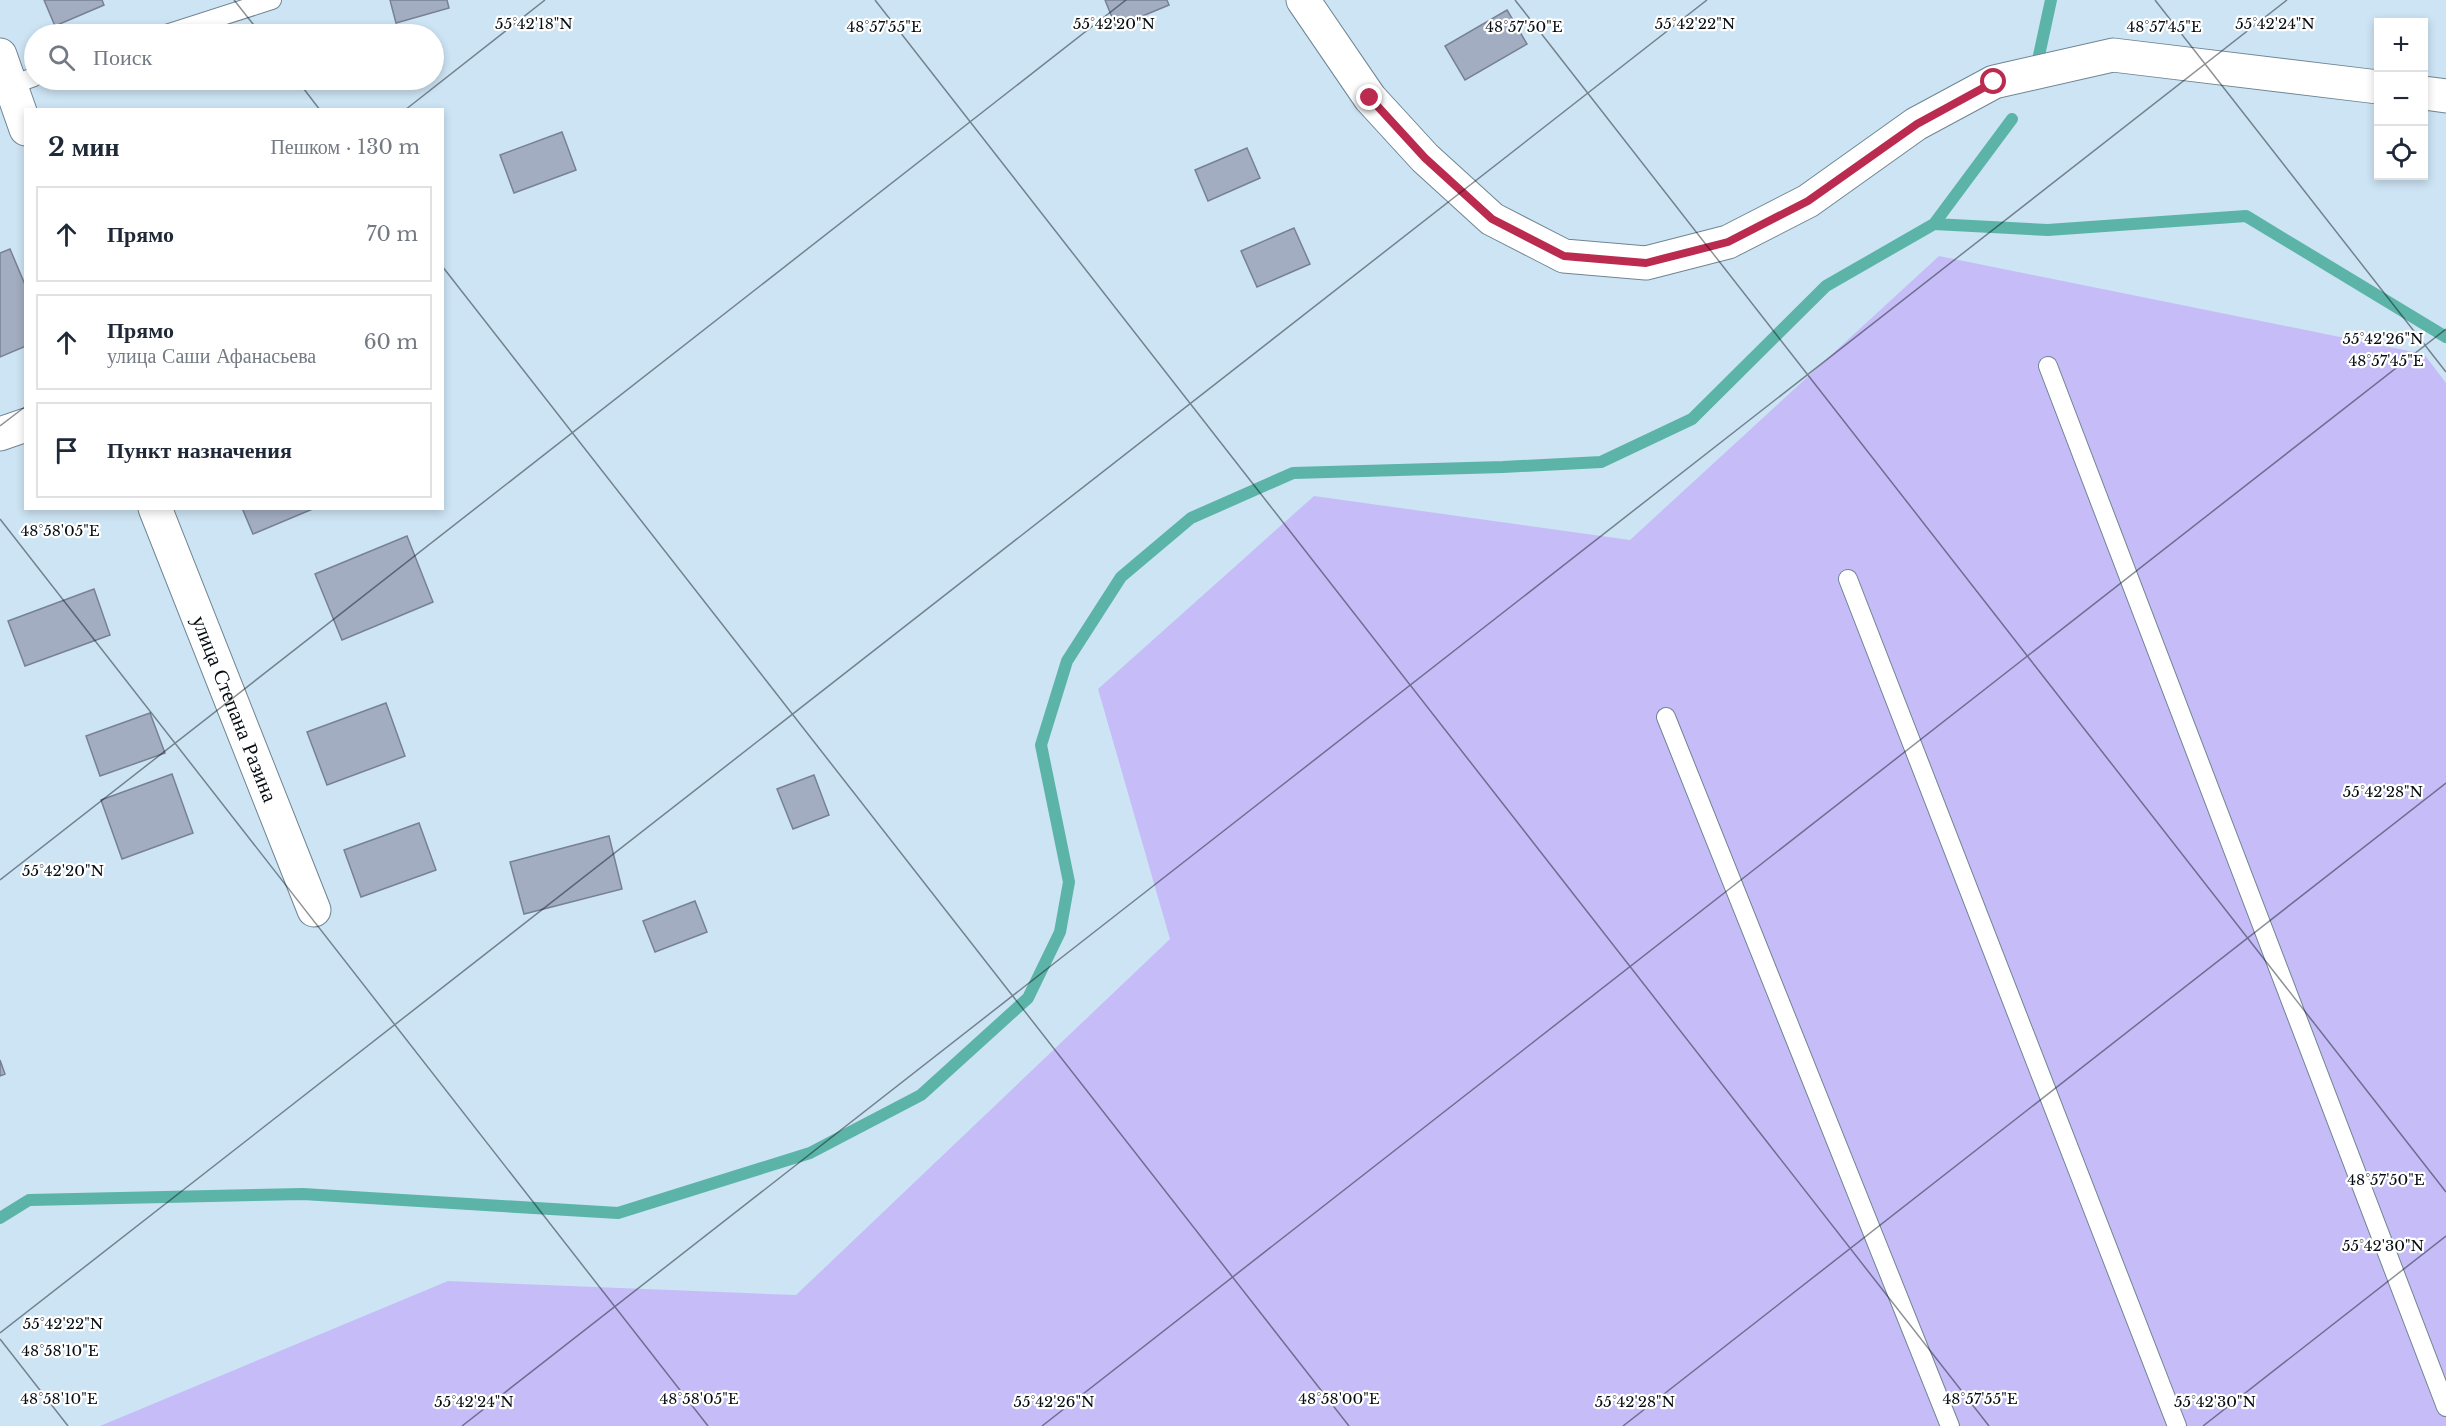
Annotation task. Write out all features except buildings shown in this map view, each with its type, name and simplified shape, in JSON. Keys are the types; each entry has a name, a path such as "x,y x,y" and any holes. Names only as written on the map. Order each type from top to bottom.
{"street":[{"path":"1304,0 1370,98 1425,158 1492,219 1564,256 1646,263 1728,242 1808,201 1917,124 1994,82 2113,55 2374,86"},
{"path":"0,54 23,81 25,108"},
{"path":"2428,94 2446,96"},
{"path":"0,434 24,426"},
{"name":"улица Степана Разина","path":"156,510 314,910"}],"lane":[{"path":"197,24 272,0"},
{"path":"2048,366 2446,1407"},
{"path":"1848,579 2177,1426"},
{"path":"1666,717 1950,1426"}],"shaded area":[{"path":"1939,256 2424,354 2446,383 2446,1426 100,1426 448,1281 796,1295 1170,939 1098,689 1314,496 1630,540"}],"waterway":[{"path":"2038,60 2051,0"},
{"path":"1934,224 2012,119"},
{"path":"0,1218 29,1200 303,1194 618,1213 810,1153 921,1095 1028,998 1060,932 1069,882 1041,745 1067,661 1121,577 1191,518 1293,473 1601,462 1692,419 1826,286 1934,224 2048,230 2246,216 2446,337"}],"route":[{"path":"1370,98 1425,158 1492,219 1564,256 1646,263 1728,242 1808,201 1917,124 1994,82"}]}
